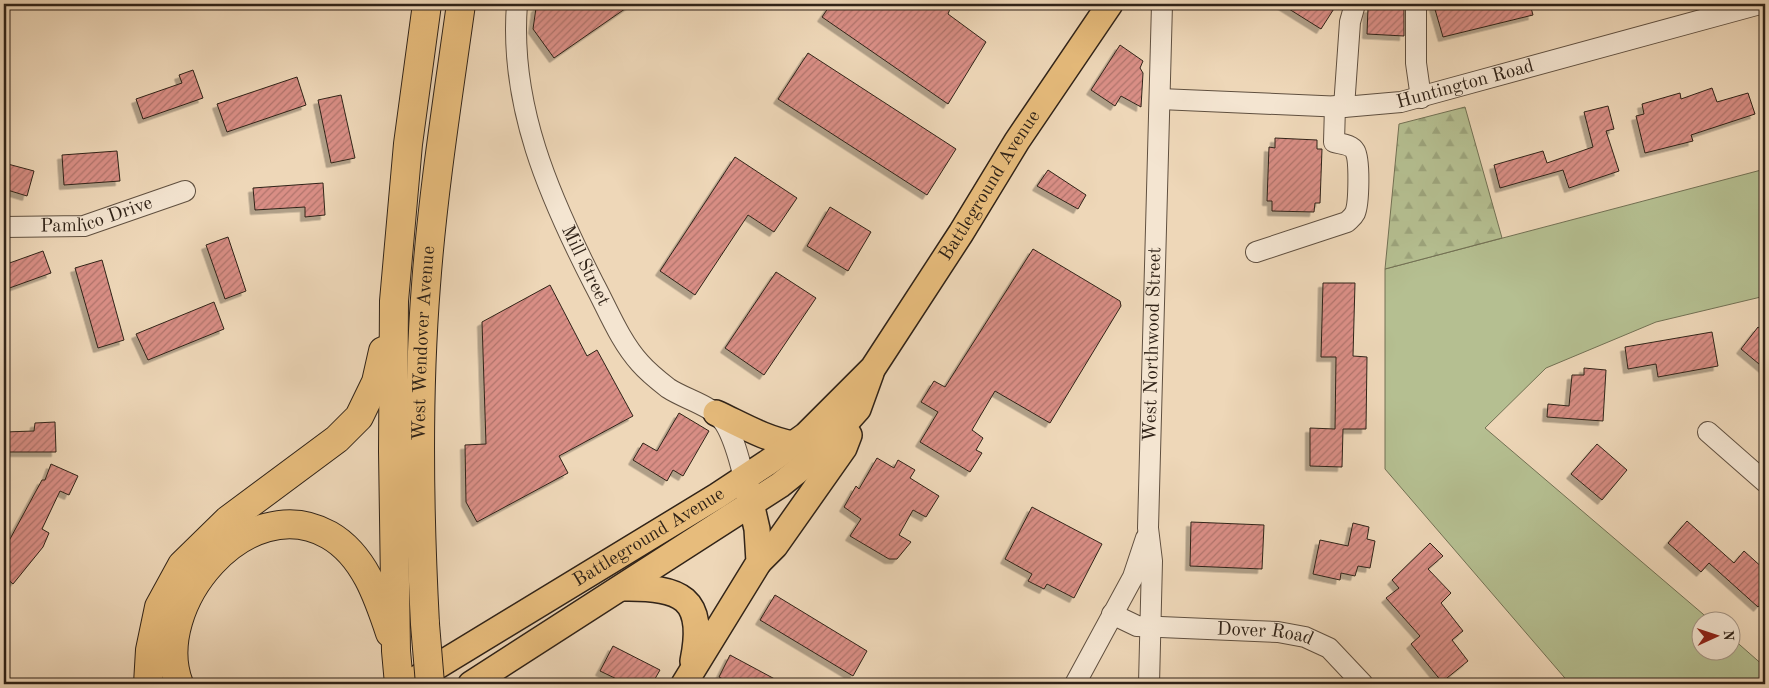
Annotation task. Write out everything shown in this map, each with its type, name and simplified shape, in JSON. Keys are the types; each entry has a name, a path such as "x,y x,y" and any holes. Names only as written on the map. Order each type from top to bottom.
{"highway":[{"name":"West Wendover Avenue","path":"430,684 425,624 419,494 422,353 426,283 461,4"},
{"name":"West Wendover Avenue","path":"399,684 396,651 393,451 394,301 408,144 424,12"},
{"path":"148,684 150,650 159,607 182,565 228,520 337,439 359,417 376,382 394,301"},
{"path":"179,684 174,658 174,630 183,605 200,577 229,546 256,530 274,526 308,527 329,535 347,550 361,566 374,588 396,651"}],"main road":[{"name":"Battleground Avenue","path":"408,684 744,478 806,435 872,368 1017,141 1110,4"},
{"name":"Battleground Avenue","path":"471,684 623,588 780,485 815,457 858,409 872,368"},
{"path":"687,679 759,562 775,546 844,448 858,409"},
{"path":"716,413 748,427 763,437 793,444"},
{"path":"744,478 757,529 759,562"},
{"path":"623,588 653,587 669,590 680,596 688,604 697,630 687,679"}],"street":[{"name":"Mill Street","path":"518,4 516,58 526,120 545,178 582,259 613,322 640,363 668,388 716,413"},
{"name":"West Northwood Street","path":"1149,684 1152,561 1148,528 1162,4"},
{"path":"1256,252 1347,222 1354,215 1357,204 1358,161 1355,151 1351,146 1334,142 1350,22 1355,4"},
{"path":"1416,4 1416,63 1421,98"},
{"name":"Huntington Road","path":"1160,98 1339,106 1377,105 1421,98 1760,4"},
{"name":"Pamlico Drive","path":"4,227 84,226 185,191"},
{"path":"716,413 732,439 744,478"},
{"path":"1708,432 1765,482"},
{"path":"1075,684 1133,577 1143,552 1148,528"},
{"name":"Dover Road","path":"1112,614 1137,626 1150,628 1278,632 1305,637 1329,648 1363,684"}],"green space":[{"path":"1465,107 1502,238 1385,269 1399,124"},
{"path":"1765,169 1765,296 1656,322 1546,368 1485,428 1698,610 1692,610 1692,660 1742,660 1742,647 1765,667 1765,684 1570,684 1385,469 1385,269"}],"building":[{"path":"541,4 632,4 554,58 533,29 536,8"},
{"path":"831,4 952,4 948,14 986,42 948,104 822,17"},
{"path":"1281,4 1337,4 1321,29"},
{"path":"1442,4 1530,4 1533,15 1443,37 1434,6"},
{"path":"1368,8 1404,9 1404,36 1367,34"},
{"path":"1120,45 1143,61 1140,68 1143,73 1141,107 1121,96 1115,106 1091,90"},
{"path":"808,53 956,149 927,195 778,99"},
{"path":"193,70 203,98 143,119 136,99 182,83 179,75"},
{"path":"297,77 306,105 227,132 217,104"},
{"path":"1712,88 1717,102 1748,93 1755,114 1691,135 1693,141 1645,153 1636,116 1644,114 1642,104 1680,93 1681,99"},
{"path":"341,95 355,158 331,163 318,100"},
{"path":"1608,106 1614,129 1606,131 1619,171 1569,188 1563,170 1500,188 1494,165 1543,151 1547,163 1593,147 1584,112"},
{"path":"1275,138 1317,140 1317,149 1322,149 1320,203 1315,203 1314,212 1272,211 1272,201 1267,201 1269,147 1275,148"},
{"path":"117,151 120,181 64,185 62,155"},
{"path":"735,157 797,198 774,232 748,215 695,295 660,271"},
{"path":"4,163 34,171 27,196 4,189"},
{"path":"1048,170 1086,195 1078,209 1037,186"},
{"path":"323,183 325,215 305,217 305,207 255,210 253,188"},
{"path":"830,207 871,232 848,271 807,246"},
{"path":"228,237 246,291 225,299 206,245"},
{"path":"1033,249 1120,301 1121,306 1050,423 995,391 972,430 983,438 976,450 982,453 970,472 920,442 938,412 921,402 934,381 945,387"},
{"path":"43,251 51,273 4,290 4,265"},
{"path":"102,260 124,340 98,348 75,268"},
{"path":"776,272 816,298 764,375 725,348"},
{"path":"1323,283 1355,283 1353,356 1367,357 1366,429 1343,429 1342,467 1310,466 1310,428 1335,429 1336,357 1321,357"},
{"path":"550,285 587,356 597,350 633,416 559,456 568,473 477,522 466,502 465,445 486,444 482,322"},
{"path":"214,302 224,329 148,360 136,334"},
{"path":"1758,327 1765,332 1765,369 1741,349"},
{"path":"1712,332 1718,366 1658,377 1656,364 1628,369 1625,347"},
{"path":"1584,368 1606,370 1603,421 1547,417 1548,404 1569,406 1572,375 1584,375"},
{"path":"679,413 709,431 683,476 673,470 667,481 633,460 643,443 657,451"},
{"path":"55,422 56,452 4,452 4,432 34,431 35,423"},
{"path":"1597,444 1627,470 1602,500 1571,474"},
{"path":"877,458 894,468 898,460 915,470 910,478 939,496 926,517 913,510 899,535 911,542 897,559 889,559 850,536 861,519 844,507 856,486 859,489"},
{"path":"51,464 78,476 69,495 60,491 42,529 49,533 43,547 13,584 4,576 4,550 42,480 45,480"},
{"path":"1032,507 1102,544 1074,598 1047,584 1044,589 1028,581 1032,574 1005,559"},
{"path":"1687,521 1734,563 1744,551 1765,570 1765,599 1758,607 1709,563 1701,572 1668,543"},
{"path":"1191,522 1264,525 1262,569 1190,566"},
{"path":"1353,523 1369,527 1367,539 1375,541 1370,568 1358,566 1355,576 1341,573 1340,580 1313,574 1320,540 1348,546"},
{"path":"1430,543 1443,556 1428,569 1451,593 1441,603 1463,631 1452,640 1468,661 1442,682 1411,644 1420,636 1386,598 1399,588 1392,580"},
{"path":"775,595 867,651 853,676 760,620"},
{"path":"613,646 660,670 652,684 627,684 600,671"},
{"path":"730,655 784,684 732,684 719,677"}]}
